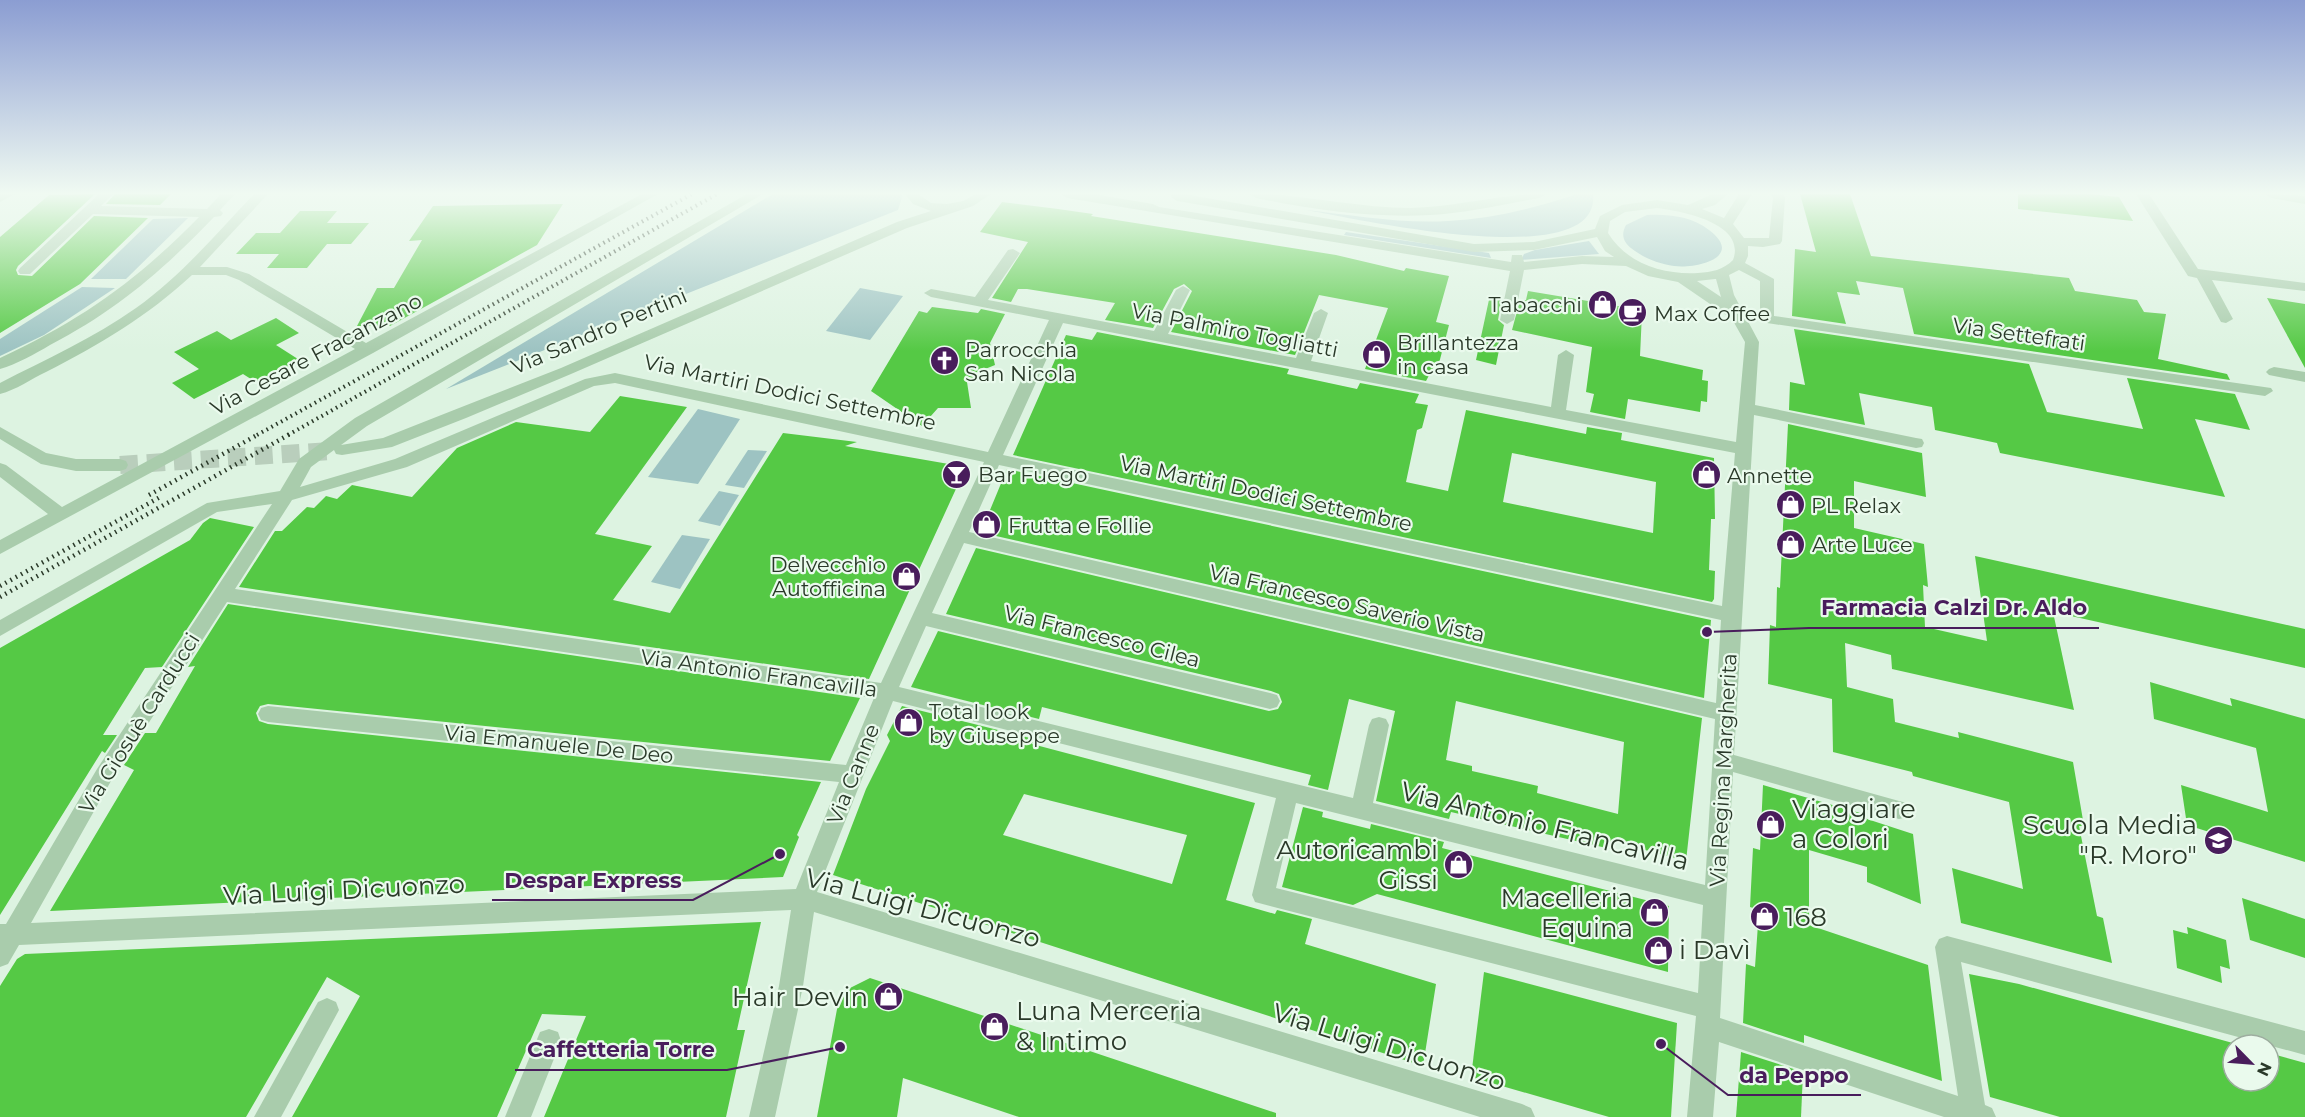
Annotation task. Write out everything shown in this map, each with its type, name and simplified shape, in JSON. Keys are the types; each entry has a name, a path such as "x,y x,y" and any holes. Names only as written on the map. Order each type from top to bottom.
{"street":[{"path":"26,271 53,246"},
{"path":"0,364 73,328 111,303 146,276 176,246"},
{"path":"0,389 101,338 142,311 211,246"},
{"name":"Via Cesare Fracanzano","path":"0,548 557,246"},
{"name":"Via Giosuè Carducci","path":"0,956 6,934 104,775 286,496 305,463 361,422 666,246"},
{"name":"Via Sandro Pertini","path":"342,450 386,442 460,414 566,371 853,246"},
{"path":"1380,246 1449,259 1518,267 1582,260 1626,262"},
{"path":"1457,246 1474,248 1532,246"},
{"path":"1607,246 1626,262 1651,273 1682,278 1704,278 1722,274 1737,264 1742,253 1741,246"},
{"path":"2176,246 2193,273 2305,287"},
{"path":"1507,320 1518,267 1516,247"},
{"path":"979,302 1013,253"},
{"name":"Via Settefrati","path":"1737,264 1767,279 1767,319 2265,391"},
{"path":"187,271 227,271 244,277 368,350"},
{"name":"Via Regina Margherita","path":"1700,1117 1709,1017 1731,615 1752,342 1727,295 1722,274"},
{"path":"2202,274 2226,319"},
{"name":"Via Regina Margherita","path":"1682,278 1708,294 1738,319"},
{"path":"1159,337 1183,290"},
{"name":"Via Palmiro Togliatti","path":"931,292 1743,449"},
{"path":"1302,364 1321,313"},
{"name":"Via Canne","path":"762,1117 790,986 804,899 851,774 992,458 1058,317"},
{"path":"1558,413 1566,355"},
{"path":"2274,372 2305,377"},
{"name":"Via Martiri Dodici Settembre","path":"286,496 401,463 590,382 615,378 1731,615"},
{"path":"1746,408 1916,443"},
{"path":"0,431 40,458 76,465 120,465"},
{"path":"0,469 61,515"},
{"path":"0,629 213,507 286,496"},
{"name":"Via Francesco Saverio Vista","path":"959,536 1725,713"},
{"name":"Via Antonio Francavilla","path":"221,594 887,692 1716,898"},
{"name":"Via Francesco Cilea","path":"922,618 1270,701"},
{"name":"Via Emanuele De Deo","path":"268,714 851,774"},
{"path":"1361,809 1379,726"},
{"path":"1724,761 1899,810"},
{"path":"1288,792 1263,895 1709,1017 1978,1116"},
{"name":"Via Luigi Dicuonzo","path":"6,934 804,899 882,921 1491,1112 1522,1117"},
{"path":"1978,1116 1947,947 2305,1043"},
{"path":"267,1117 327,1010"},
{"path":"518,1117 549,1041"}],"shaded area":[{"path":"125,246 159,246 126,279 91,279"},
{"path":"686,246 807,246 446,389"},
{"path":"1415,246 1442,246 1489,253 1491,258"},
{"path":"1558,246 1593,246 1599,254 1521,260 1524,254"},
{"path":"1628,246 1722,247 1720,254 1714,259 1705,263 1684,266 1653,261"},
{"path":"82,287 115,288 44,335 0,356 0,339"},
{"path":"860,288 903,296 870,340 826,331"},
{"path":"698,409 740,419 698,484 648,477"},
{"path":"748,450 767,451 744,488 725,485"},
{"path":"719,491 739,495 720,526 698,521"},
{"path":"682,535 710,539 680,589 651,582"}],"building":[{"path":"0,246 39,246 16,270 18,275 32,276 63,246 119,246 80,284 0,333"},
{"path":"243,246 325,246 307,268 267,268 279,254 236,254"},
{"path":"418,246 535,246 390,326 357,326 377,288 394,288"},
{"path":"1025,246 1280,246 1336,255 1404,271 1406,268 1449,276 1436,322 1449,325 1438,367 1434,366 1426,381 1365,369 1388,308 1319,295 1295,355 1171,332 1192,291 1184,284 1174,289 1153,328 1105,320 1115,303 1027,289 1018,289 1011,302 992,298"},
{"path":"1814,246 1868,246 1871,256 2069,278 2075,291 2137,300 2144,312 2166,314 2158,359 2227,374 2230,380 1914,334 1903,288 1856,281 1860,295 1837,292 1846,324 1792,316 1795,249 1816,252"},
{"path":"1528,291 1636,309 1635,311 1642,313 1640,356 1703,370 1702,380 1708,381 1707,402 1701,401 1700,412 1628,399 1625,419 1590,412 1594,394 1586,392 1592,347 1512,330 1520,300 1526,300"},
{"path":"1490,295 1502,298 1498,320 1504,325 1496,365 1476,360"},
{"path":"2267,298 2305,304 2305,368 2281,324"},
{"name":"Parrocchia San Nicola","path":"932,307 978,313 981,309 1005,314 990,343 995,365 973,374 976,379 967,382 971,408 938,408 922,426 871,391 919,311 927,313"},
{"path":"276,318 299,333 276,345 301,361 257,383 243,374 194,399 172,383 199,369 174,352 217,331 231,340"},
{"path":"1794,329 2029,364 2047,412 2143,429 2127,378 2235,394 2250,430 2195,419 2225,497 2000,453 1997,443 1935,430 1932,407 1859,393 1865,425 1789,410 1790,382 1805,385"},
{"path":"1097,332 1289,369 1287,374 1357,389 1360,383 1419,394 1415,403 1428,405 1422,428 1417,430 1406,482 1448,491 1466,410 1586,434 1587,427 1622,433 1621,440 1714,458 1715,519 1711,519 1709,570 1715,571 1714,599 1712,602 1013,455 1066,335 1092,340","holes":["1512,453 1656,482 1653,533 1503,502"]},
{"path":"620,396 687,407 595,534 652,546 613,600 670,613 783,433 857,442 845,446 966,467 869,679 239,587 275,531 282,531 307,507 314,508 326,496 337,499 352,485 412,497 457,448 516,422 590,432"},
{"path":"1788,424 1922,453 1926,497 1854,481 1854,528 1924,544 1928,587 1923,585 1925,627 1987,641 1975,556 2305,629 2305,668 2053,612 2074,710 1892,669 1891,655 1845,643 1847,687 1893,699 1895,722 1959,738 1958,732 2073,762 2084,826 2079,826 2097,916 2103,918 2112,963 1961,923 1952,868 2023,889 2009,802 1913,776 1912,772 1833,752 1832,699 1768,684 1770,625 1776,627 1777,587 1780,588"},
{"path":"1007,469 1711,620 1704,698 983,533 986,528 983,527"},
{"path":"210,518 254,527 162,667 145,668 103,735 117,735 105,753 102,751 0,915 0,648 190,540 203,523"},
{"path":"976,548 1702,718 1686,861 1615,842 1615,850 1451,812 1449,819 1376,801 1395,711 1349,699 1328,790 1308,785 1311,775 1042,707 1039,719 911,687 938,631 1269,711 1278,709 1282,702 1279,694 1271,691 946,614","holes":["1456,701 1624,742 1618,814 1537,793 1538,786 1472,771 1472,766 1446,760"]},
{"path":"228,604 860,698 830,761 268,704 260,706 256,713 259,721 268,724 821,782 797,835 799,837 783,877 50,911 134,770 124,765 145,733 156,733 195,666 188,667"},
{"path":"2150,682 2232,706 2230,698 2305,719 2305,862 2187,825 2181,785 2268,812 2256,748 2154,719"},
{"path":"902,706 1034,739 1032,744 1255,803 1226,900 1275,914 1277,910 1312,919 1305,944 1436,984 1423,1066 833,875 866,789 890,741 887,735","holes":["1024,794 1187,835 1172,884 1003,835"]},
{"path":"1763,785 1867,815 1867,819 1913,834 1921,904 1867,882 1867,867 1809,850 1809,925 1928,965 1942,1081 1804,1035 1804,1043 1743,1023 1746,964 1755,967 1759,910 1750,907 1753,848 1760,850"},
{"path":"1303,807 1323,812 1322,817 1370,829 1371,824 1444,842 1442,848 1669,906 1668,972 1377,894 1353,905 1282,887"},
{"path":"2242,898 2305,919 2305,958 2250,940"},
{"path":"761,922 737,1030 745,1030 726,1117 544,1117 586,1016 542,1014 497,1117 292,1117 360,996 327,977 246,1117 0,1117 0,986 17,959 25,954"},
{"path":"2187,927 2226,940 2230,969 2220,966 2222,983 2177,968 2173,930 2188,934"},
{"path":"1484,972 1677,1023 1671,1117 1609,1117 1471,1077"},
{"path":"1969,974 2019,984 2221,1040 2221,1093 2281,1093 2281,1056 2305,1063 2305,1117 2060,1117 1990,1097"},
{"path":"870,978 1276,1113 1276,1117 1019,1117 903,1078 897,1117 817,1117 840,993"},
{"path":"1741,1052 1803,1072 1801,1117 1736,1117"}],"tunnel":[{"path":"120,465 331,451"}],"railway":[{"path":"257,435 598,246"},
{"path":"288,435 624,246"},
{"path":"149,495 259,434"},
{"path":"0,597 290,434"},
{"path":"0,586 162,496"}],"place":[{"name":"Tabacchi","path":"1603,304"},
{"name":"Max Coffee","path":"1633,313"},
{"name":"Brillantezza in casa","path":"1376,354"},
{"name":"Parrocchia San Nicola","path":"944,361"},
{"name":"Bar Fuego","path":"957,474"},
{"name":"Annette","path":"1706,475"},
{"name":"PL Relax","path":"1790,505"},
{"name":"Frutta e Follie","path":"987,525"},
{"name":"Arte Luce","path":"1791,544"},
{"name":"Delvecchio Autofficina","path":"907,576"},
{"name":"Farmacia Calzi Dr. Aldo","path":"1707,632"},
{"name":"Total look by Giuseppe","path":"908,723"},
{"name":"Viaggiare a Colori","path":"1771,824"},
{"name":"Scuola Media \"R. Moro\"","path":"2218,840"},
{"name":"Despar Express","path":"780,854"},
{"name":"Autoricambi Gissi","path":"1459,865"},
{"name":"Macelleria Equina","path":"1654,913"},
{"name":"168","path":"1764,917"},
{"name":"i Davì","path":"1658,950"},
{"name":"Hair Devin","path":"889,997"},
{"name":"Luna Merceria & Intimo","path":"995,1026"},
{"name":"da Peppo","path":"1661,1044"},
{"name":"Caffetteria Torre","path":"840,1047"}]}
